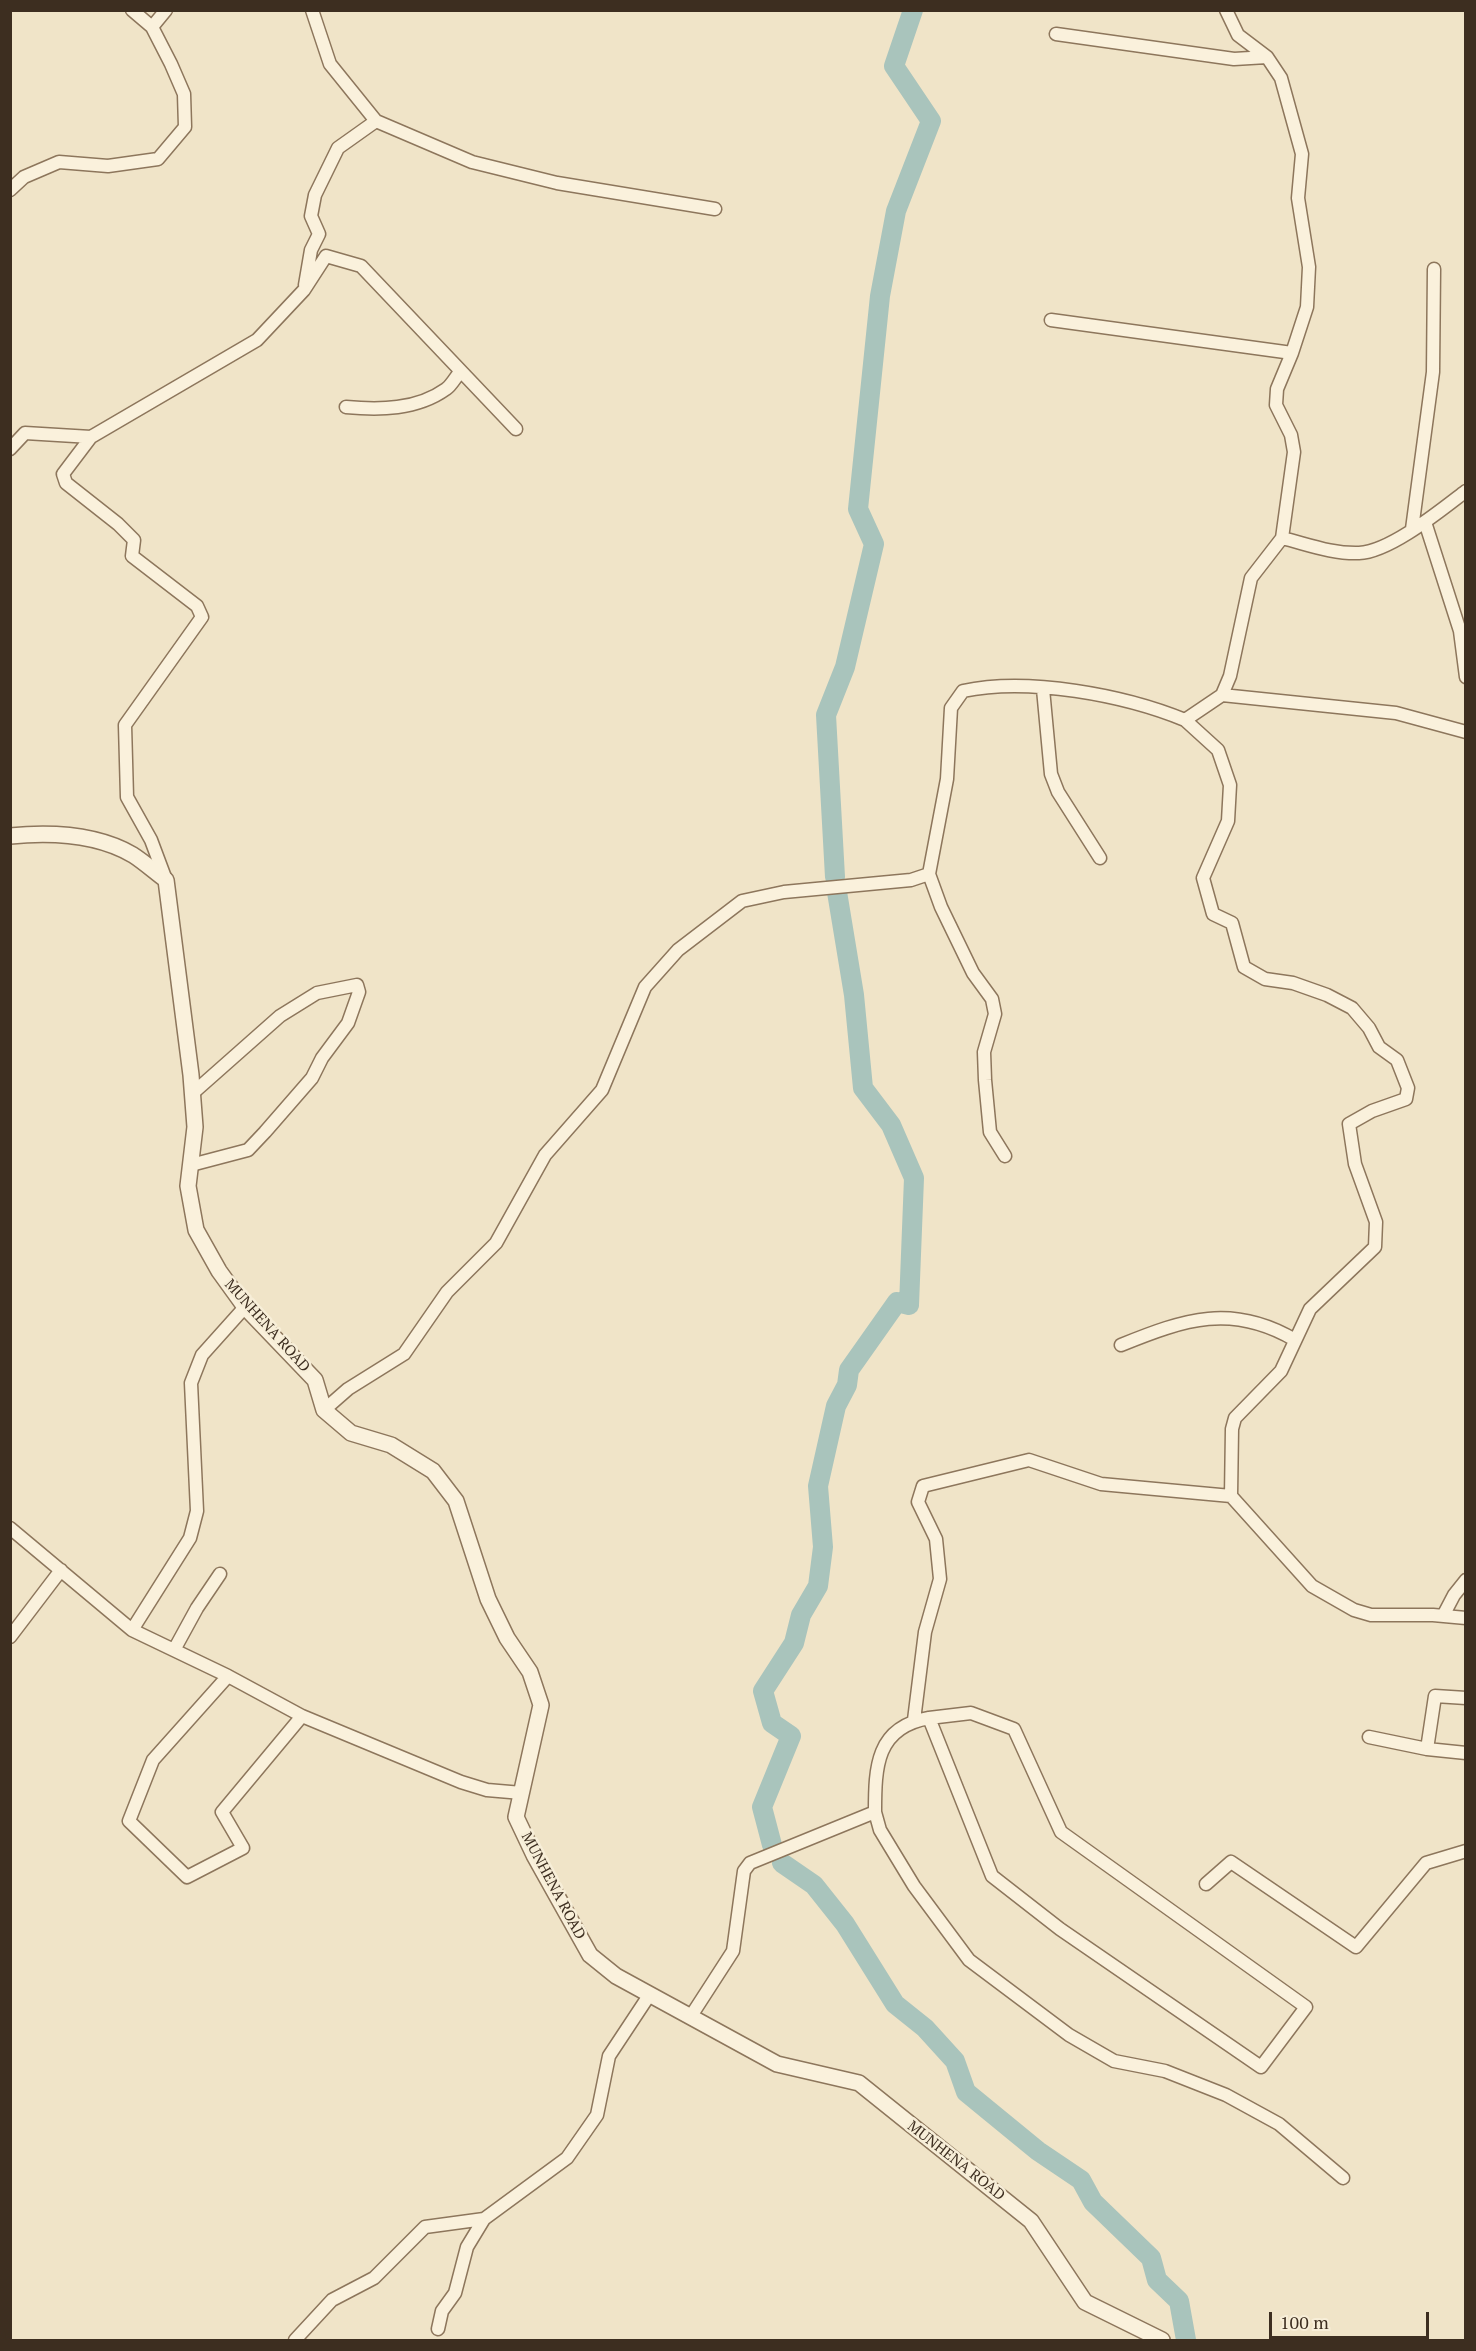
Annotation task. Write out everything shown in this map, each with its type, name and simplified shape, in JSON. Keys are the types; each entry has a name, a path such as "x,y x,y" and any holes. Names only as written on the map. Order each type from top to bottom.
{"street":[{"path":"10,190 24,177 59,162 108,166 158,159 186,127 184,94 152,27 132,10"},
{"path":"152,27 166,10"},
{"path":"312,10 330,64 376,120 472,162 557,183 715,209"},
{"path":"1185,720 1222,695 1230,676 1251,578 1282,538 1294,452 1291,435 1276,405 1277,389 1292,352 1306,307 1310,267 1298,198 1302,154 1281,78 1267,57 1238,35 1226,10"},
{"path":"1056,34 1234,59 1267,57"},
{"path":"304,290 311,250 319,234 311,216 315,195 338,148 376,120"},
{"path":"166,880 151,840 126,797 125,725 202,617 197,606 132,555 134,540 118,524 66,483 63,474 92,437 257,340 304,290 326,256 361,266 516,429"},
{"path":"1412,529 1432,372 1434,269"},
{"path":"1051,320 1292,352"},
{"path":"346,407 380,410 413,404 447,389 461,371"},
{"path":"10,449 25,433 92,437"},
{"path":"1282,538 1337,552 1362,553 1378,548 1425,522 1466,491"},
{"path":"1425,522 1460,631 1466,676"},
{"path":"1005,1156 990,1132 985,1080 984,1052 995,1014 992,999 973,973 941,907 929,874 947,779 951,708 963,691 989,686 1043,689 1144,704 1185,720 1218,750 1230,785 1228,820 1203,878 1212,914 1232,923 1244,967 1265,979 1293,983 1327,995 1352,1008 1370,1028 1379,1047 1397,1060 1408,1088 1406,1099 1372,1111 1349,1124 1355,1164 1376,1221 1375,1247 1310,1309 1281,1371 1235,1418 1232,1429 1231,1496"},
{"path":"1043,689 1051,774 1058,792 1100,858"},
{"path":"1222,695 1396,713 1466,732"},
{"path":"10,836 35,833 92,839 132,855 166,880"},
{"path":"324,1410 348,1389 404,1354 447,1292 496,1243 545,1155 602,1090 645,987 678,950 742,901 807,889 911,880 929,874"},
{"name":"MUNHENA ROAD","path":"166,880 195,1127 188,1186 196,1230 219,1271 245,1307 315,1380 324,1410 351,1433 391,1445 433,1471 456,1501 488,1599 507,1638 530,1672 541,1705 516,1818 590,1955 616,1976 777,2064 859,2083 1031,2221 1084,2302 1162,2340"},
{"path":"191,1165 248,1150 265,1132 312,1078 322,1058 348,1023 359,992 357,985 317,993 280,1016 192,1093"},
{"path":"132,1630 190,1538 197,1511 191,1383 202,1355 245,1307"},
{"path":"1121,1345 1174,1324 1208,1317 1251,1320 1272,1326 1295,1340"},
{"path":"914,1720 925,1632 940,1579 936,1539 918,1502 923,1486 1029,1460 1101,1484 1231,1496 1312,1586 1354,1610 1371,1615 1466,1618"},
{"path":"10,1528 132,1630 228,1676 302,1716 461,1782 487,1790 522,1793"},
{"path":"10,1637 61,1570"},
{"path":"174,1650 196,1608 220,1574"},
{"path":"1443,1616 1454,1595 1466,1580"},
{"path":"228,1676 153,1760 129,1821 187,1877 243,1848 222,1812 302,1716"},
{"path":"1427,1749 1435,1696 1466,1698"},
{"path":"929,1718 992,1876 1060,1929 1261,2067 1306,2007 1061,1832 1014,1729 971,1713 929,1718 914,1720 886,1739 875,1772 875,1812 880,1830 914,1886 969,1960 1070,2035 1114,2061 1165,2071 1226,2095 1279,2124 1343,2178"},
{"path":"1369,1737 1427,1749 1466,1753"},
{"path":"691,2016 733,1951 744,1872 750,1863 875,1812"},
{"path":"1206,1884 1231,1862 1356,1947 1426,1863 1466,1851"},
{"path":"438,2329 442,2311 455,2293 467,2247 484,2219 567,2158 597,2115 609,2056 650,1994"},
{"path":"295,2340 332,2300 374,2278 425,2227 484,2219"}],"waterway":[{"path":"835,877 826,715 845,667 874,544 858,509 880,296 896,211 931,121 894,66 913,10"},
{"path":"772,1845 762,1807 791,1736 772,1723 763,1691 794,1643 801,1615 818,1586 823,1547 818,1486 836,1406 847,1385 849,1370 897,1302 909,1305 914,1178 891,1125 863,1088 854,995 837,892"},
{"path":"782,1863 814,1885 845,1924 895,2004 925,2028 955,2061 966,2092 1038,2151 1081,2180 1093,2202 1151,2258 1157,2280 1179,2301 1186,2340"}]}
